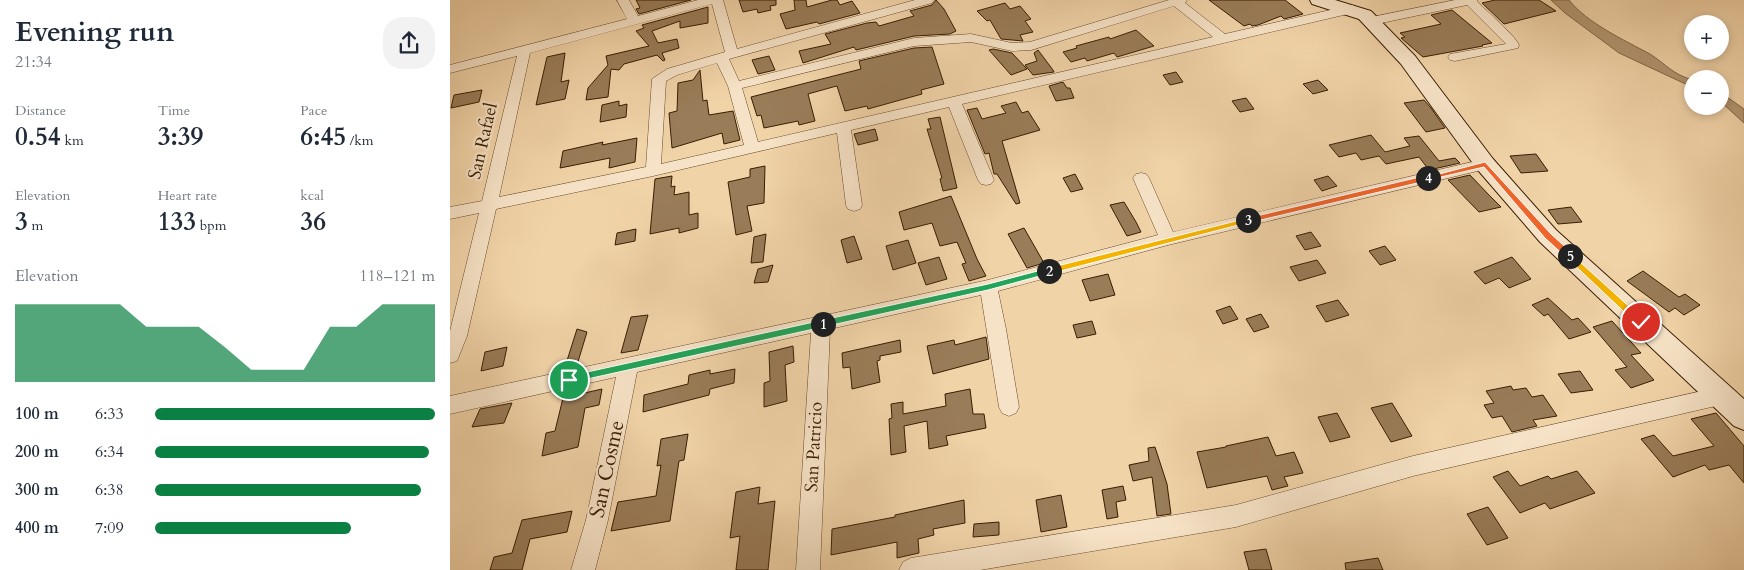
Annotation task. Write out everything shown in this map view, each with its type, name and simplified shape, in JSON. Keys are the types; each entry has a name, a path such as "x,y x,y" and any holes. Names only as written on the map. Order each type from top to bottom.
{"main road":[{"path":"1318,0 1352,9 1366,15 1408,60 1485,164 1548,236 1744,417"}],"street":[{"path":"623,0 634,20"},
{"path":"450,69 524,52 634,20 712,0"},
{"path":"717,0 726,55 752,148"},
{"path":"653,171 659,79 672,72 726,55 928,0"},
{"path":"1372,21 1470,0 1513,45 1455,58"},
{"path":"735,86 914,42 971,38 1012,48 1031,46 1179,1 1223,39"},
{"path":"450,213 653,171 1352,9"},
{"name":"San Rafael","path":"450,354 463,319 524,52"},
{"path":"954,101 986,180"},
{"path":"843,127 854,205"},
{"path":"450,405 988,287 1168,239 1485,164"},
{"path":"1141,178 1168,239"},
{"path":"988,287 997,329 1008,407"},
{"name":"San Patricio","path":"808,570 821,324"},
{"name":"San Cosme","path":"583,570 597,520 628,367"},
{"path":"911,570 1236,516 1413,466 1720,396"}],"shaded area":[{"path":"1551,0 1569,0 1596,24 1650,54 1674,72 1684,77 1684,83 1619,53 1565,13"},
{"path":"1729,98 1744,109 1744,123 1729,109"}],"building":[{"path":"636,0 691,0 639,14 636,9 640,8"},
{"path":"739,0 776,0 776,5 770,6 771,10 758,13 757,9 743,12"},
{"path":"794,0 806,0 807,7 832,0 837,0 840,5 852,1 860,13 819,24 817,22 786,29 780,14 795,10"},
{"path":"936,0 944,9 956,31 950,34 914,36 856,50 854,47 803,63 799,51 831,44 825,34 867,23 876,22 879,26 914,16 910,11 932,5"},
{"path":"1209,0 1285,0 1303,14 1284,19 1281,16 1258,25 1252,26 1250,24 1244,26"},
{"path":"1495,0 1539,0 1556,11 1504,24 1482,3"},
{"path":"1005,3 1010,9 1020,6 1031,19 1025,21 1033,32 1020,35 1023,41 1001,39 990,20 987,21 977,11"},
{"path":"708,7 708,23 680,28 680,21 652,31 658,43 677,39 679,48 662,53 665,60 663,61 657,55 624,64 619,70 611,69 608,97 586,100 588,88 608,65 606,56 649,46 636,31 644,28 642,25"},
{"path":"1452,10 1492,43 1423,57 1401,38 1405,37 1400,33 1441,24 1431,15"},
{"path":"1136,30 1154,46 1117,57 1114,53 1087,61 1085,58 1071,62 1063,52 1077,48 1076,46 1109,37 1110,39"},
{"path":"932,47 944,84 921,90 922,94 868,109 867,106 845,111 837,86 808,94 815,121 799,125 798,121 764,128 761,115 757,116 751,97 861,69 859,61 914,48"},
{"path":"993,49 1012,53 1027,69 1011,75 989,50"},
{"path":"1038,50 1054,72 1033,75 1025,65 1037,61 1034,53"},
{"path":"565,53 561,82 569,80 565,99 536,105 547,57"},
{"path":"769,56 775,70 758,74 752,60"},
{"path":"700,70 703,101 707,100 709,115 733,111 740,140 724,144 722,133 672,148 669,113 677,111 678,83 693,80"},
{"path":"1176,72 1183,82 1170,85 1163,75"},
{"path":"1318,80 1328,90 1313,94 1303,84"},
{"path":"1063,82 1067,88 1070,88 1074,98 1056,101 1049,86"},
{"path":"482,90 479,102 451,108 454,95"},
{"path":"1246,98 1254,109 1240,112 1232,101"},
{"path":"1424,100 1445,128 1426,132 1404,103"},
{"path":"619,101 619,106 627,104 626,117 600,122 602,105"},
{"path":"1016,102 1022,113 1028,111 1040,130 1002,141 1020,203 1016,204 997,174 994,174 989,153 985,154 967,110 977,108 982,119 1006,113 1001,106"},
{"path":"940,117 957,188 943,191 940,179 942,178 927,129 931,129 928,119"},
{"path":"875,129 878,140 858,145 854,134"},
{"path":"1371,135 1385,152 1410,146 1404,138 1419,136 1439,161 1455,158 1460,163 1429,170 1419,157 1386,164 1379,156 1361,160 1356,153 1339,157 1329,145"},
{"path":"637,138 635,162 609,168 610,158 560,168 563,151 603,142 602,145"},
{"path":"1536,154 1548,171 1521,173 1510,156"},
{"path":"765,166 764,203 747,206 752,231 736,235 728,182 750,177 750,169"},
{"path":"1075,174 1083,189 1071,192 1063,178"},
{"path":"1470,175 1501,207 1479,212 1448,180"},
{"path":"672,176 671,187 675,186 674,195 689,192 689,215 698,213 698,228 679,233 679,228 650,234 655,179"},
{"path":"1328,176 1337,186 1322,191 1314,180"},
{"path":"951,196 986,276 969,281 962,264 966,263 957,242 940,246 932,223 904,230 899,212"},
{"path":"1124,202 1141,232 1127,236 1110,205"},
{"path":"1571,207 1582,222 1558,224 1548,210"},
{"path":"1024,228 1044,263 1027,268 1008,234"},
{"path":"636,229 635,241 615,245 617,233"},
{"path":"1311,232 1321,246 1305,250 1296,236"},
{"path":"766,234 763,262 751,263 754,237"},
{"path":"854,236 862,259 847,263 841,240"},
{"path":"908,240 916,263 893,270 886,246"},
{"path":"1385,246 1396,260 1380,265 1369,251"},
{"path":"939,257 947,279 926,285 918,263"},
{"path":"1512,257 1531,279 1509,288 1499,278 1485,284 1474,272"},
{"path":"1317,260 1326,273 1299,281 1290,267"},
{"path":"773,265 768,282 754,283 758,269"},
{"path":"1643,271 1679,297 1685,294 1700,305 1684,315 1675,308 1669,312 1627,281"},
{"path":"1108,274 1115,295 1090,301 1082,280"},
{"path":"1548,298 1572,320 1578,318 1591,332 1569,339 1548,314 1544,316 1532,305"},
{"path":"1338,300 1349,315 1326,322 1316,306"},
{"path":"1230,306 1238,319 1223,324 1216,311"},
{"path":"1261,314 1269,327 1254,332 1246,319"},
{"path":"648,315 638,350 621,353 631,317"},
{"path":"1092,321 1096,334 1077,338 1073,325"},
{"path":"1612,321 1641,353 1631,355 1654,380 1631,388 1615,370 1627,367 1593,327"},
{"path":"577,329 587,332 577,365 565,367"},
{"path":"986,337 989,359 933,374 927,346 954,340 955,345"},
{"path":"900,340 901,352 880,356 880,360 877,361 880,382 852,389 850,367 843,368 842,353"},
{"path":"793,346 794,362 785,365 787,401 764,407 764,383 770,381 769,352"},
{"path":"507,347 503,366 481,371 485,352"},
{"path":"735,369 734,383 710,389 709,395 643,412 644,395 688,384 689,375 710,370 710,374"},
{"path":"1580,371 1593,390 1571,393 1558,374"},
{"path":"1511,386 1513,390 1526,388 1532,397 1543,395 1557,416 1533,420 1537,426 1512,432 1502,416 1492,418 1484,405 1494,403 1486,391"},
{"path":"602,389 599,405 585,408 578,447 542,456 546,433 555,431 563,398"},
{"path":"970,389 973,414 984,414 986,428 946,436 948,445 929,449 927,421 904,426 906,452 891,455 889,419 892,418 891,404 903,402 903,414 946,406 945,394"},
{"path":"512,403 504,423 472,427 480,409"},
{"path":"1392,403 1412,436 1391,442 1371,408"},
{"path":"1337,413 1350,437 1330,442 1318,417"},
{"path":"1716,413 1744,446 1744,483 1729,465 1709,470 1705,465 1673,477 1641,439 1654,435 1673,456 1714,446 1691,419"},
{"path":"688,434 684,460 679,461 670,521 611,531 618,502 656,496 661,465 657,466 661,439"},
{"path":"1268,437 1276,456 1294,452 1303,473 1284,477 1288,486 1272,490 1267,476 1207,488 1197,452"},
{"path":"1155,447 1167,484 1171,514 1157,516 1152,477 1133,481 1129,465 1149,461 1148,448"},
{"path":"1508,471 1520,486 1548,476 1551,479 1577,471 1595,493 1550,509 1545,503 1520,513 1493,477"},
{"path":"1123,486 1126,500 1116,502 1118,517 1107,519 1102,490"},
{"path":"760,487 758,504 775,501 768,570 736,570 740,536 730,538 736,492"},
{"path":"1061,495 1067,527 1041,532 1036,500"},
{"path":"964,500 965,523 933,529 934,535 918,539 919,553 897,558 897,542 831,555 832,529 895,517 895,515"},
{"path":"1488,507 1508,538 1487,545 1467,514"},
{"path":"572,511 567,532 530,539 522,570 490,570 494,557 512,553 522,520"},
{"path":"999,522 999,535 973,537 974,524"},
{"path":"1266,549 1272,570 1249,570 1244,552"},
{"path":"1378,558 1383,570 1346,570 1345,563"}],"route":[{"path":"569,380 988,287 1168,239 1485,164 1548,236 1641,322"}]}
